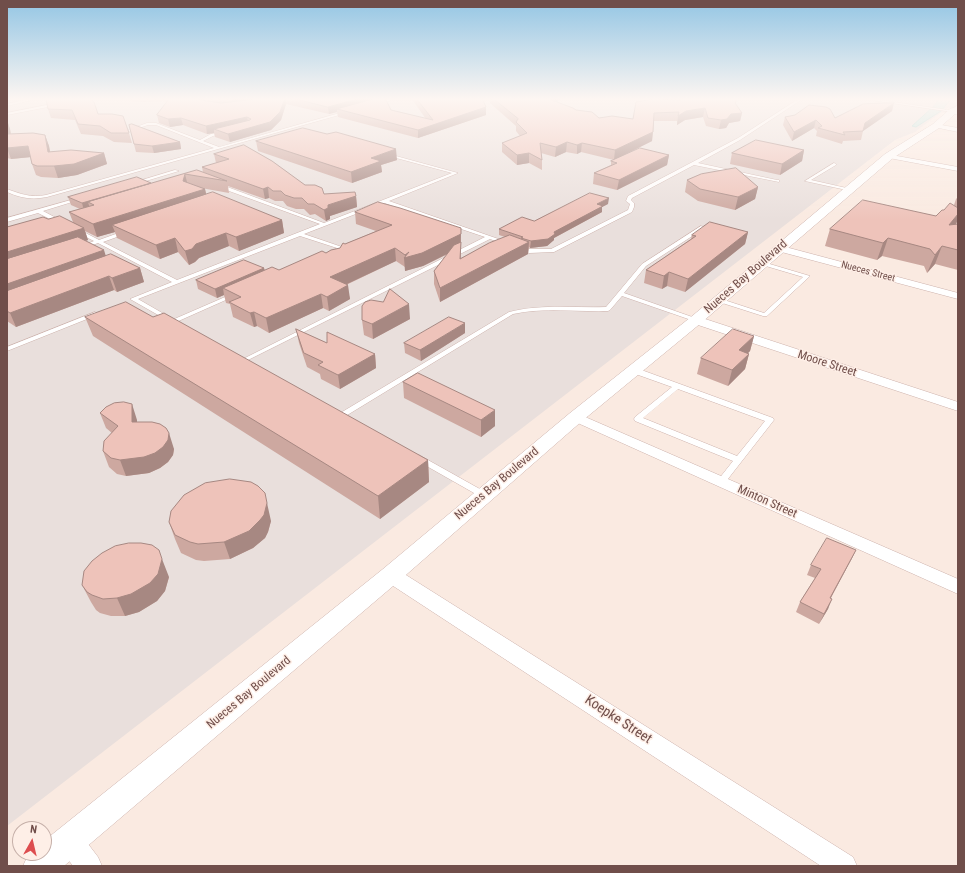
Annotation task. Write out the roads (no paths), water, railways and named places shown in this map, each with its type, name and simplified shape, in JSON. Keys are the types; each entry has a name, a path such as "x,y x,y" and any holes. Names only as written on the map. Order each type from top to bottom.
{"street":[{"name":"Nueces Bay Boulevard","path":"39,866 391,574 576,417 696,320 778,248 889,156 916,139"},
{"path":"889,156 958,169"},
{"name":"Nueces Street","path":"778,248 958,296"},
{"name":"Moore Street","path":"696,320 958,407"},
{"name":"Minton Street","path":"576,417 958,587"},
{"name":"Koepke Street","path":"391,574 844,866"},
{"path":"70,841 89,866"}],"lane":[{"path":"194,139 218,148"},
{"path":"200,141 204,139"},
{"path":"7,190 21,197 36,199 251,139"},
{"path":"384,201 529,251 552,252 630,211 632,203 628,201 630,197 739,139"},
{"path":"126,302 456,173 379,152"},
{"path":"694,163 777,181"},
{"path":"160,164 183,173"},
{"path":"834,164 807,181 849,190"},
{"path":"131,184 177,171"},
{"path":"213,184 323,224"},
{"path":"233,196 240,194"},
{"path":"7,220 85,198"},
{"path":"39,211 60,222"},
{"path":"52,224 66,222"},
{"path":"72,228 177,282"},
{"path":"341,415 511,313 526,308 589,310 608,309 644,265 701,228"},
{"path":"75,249 135,229"},
{"path":"299,234 342,248 328,255"},
{"path":"244,360 489,237"},
{"path":"124,261 131,258"},
{"path":"718,300 765,315 807,276 761,263"},
{"path":"174,321 240,293"},
{"path":"621,294 696,320"},
{"path":"133,299 180,325"},
{"path":"7,348 104,310"},
{"path":"238,357 251,364"},
{"path":"633,370 770,420 721,482"},
{"path":"677,386 638,419 738,460"},
{"path":"334,411 348,418"},
{"path":"414,456 484,495"}]}
